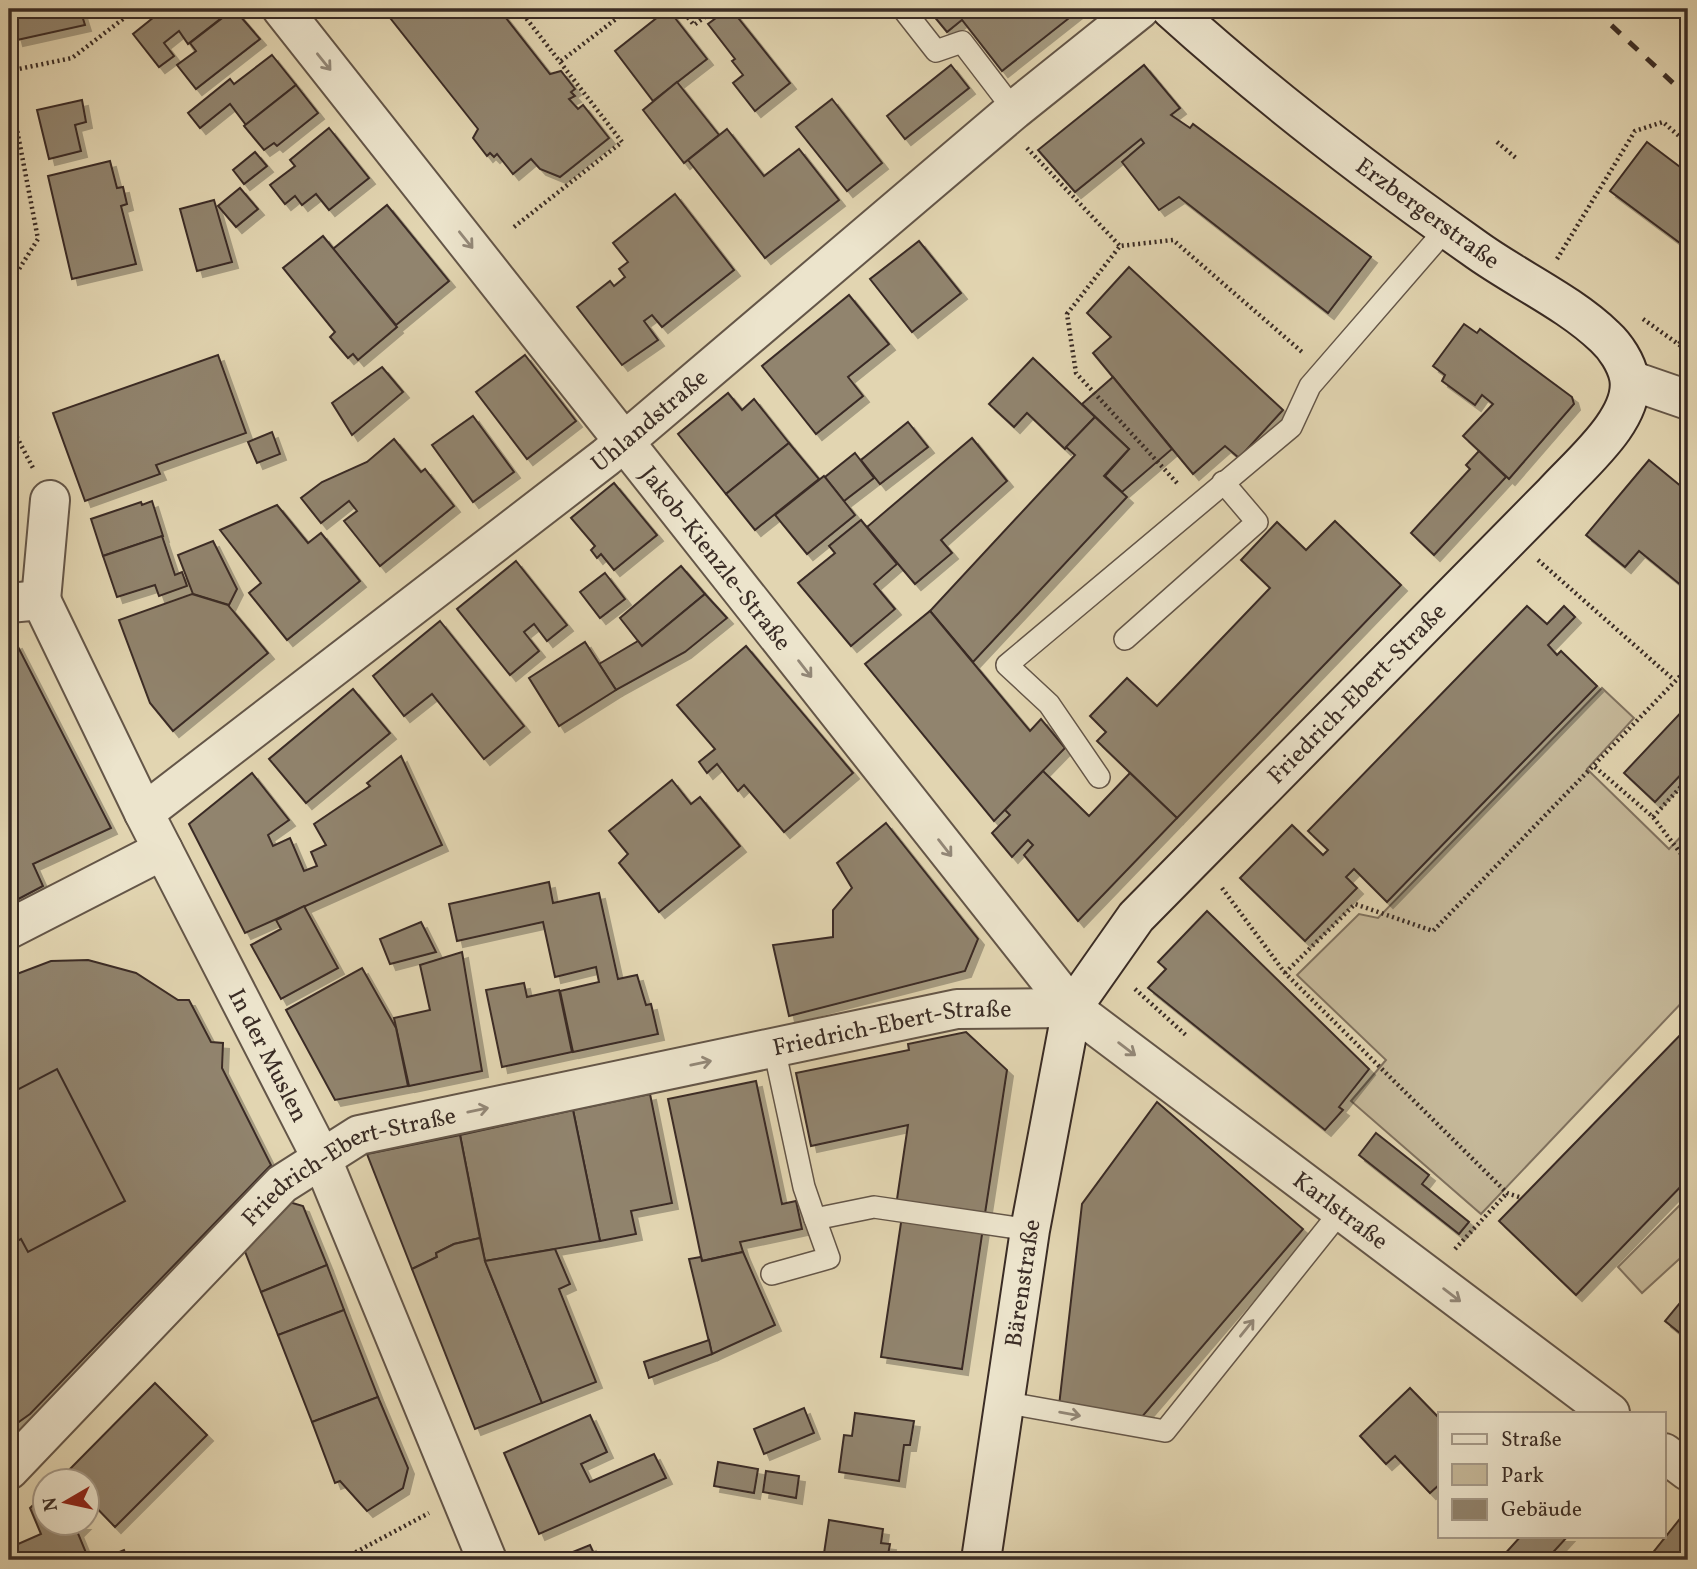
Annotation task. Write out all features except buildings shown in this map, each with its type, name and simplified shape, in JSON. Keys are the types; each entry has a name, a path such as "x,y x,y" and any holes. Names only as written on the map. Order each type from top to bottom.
{"street":[{"name":"Jakob-Kienzle-Straße","path":"282,9 626,440 1072,1008"},
{"name":"Uhlandstraße","path":"144,813 626,440 1008,115 1140,9"},
{"name":"Erzbergerstraße","path":"1171,9 1249,80 1447,228 1606,337 1625,363 1630,380"},
{"path":"1630,380 1688,400"},
{"name":"Friedrich-Ebert-Straße","path":"9,1470 282,1184 359,1135 957,1009 1072,1008 1136,917 1483,567 1620,420 1629,397 1630,380"},
{"name":"In der Muslen","path":"50,500 25,602 144,813 321,1157 487,1560"},
{"path":"9,929 163,850"},
{"name":"Karlstraße","path":"1072,1008 1609,1412"},
{"name":"Bärenstraße","path":"981,1560 1030,1230 1072,1008"},
{"path":"1666,1454 1688,1471"}],"lane":[{"path":"903,9 936,51 962,42 1008,115"},
{"path":"1099,777 1049,704 1007,665 1291,426 1310,386 1447,228"},
{"path":"1125,639 1257,522 1223,482"},
{"path":"772,1274 829,1258 804,1187 774,1048"},
{"path":"815,1219 874,1207 1030,1230"},
{"path":"1003,1402 1165,1431 1341,1211"}],"path":[{"path":"9,71 72,58 136,9"},
{"path":"514,227 622,142 519,9"},
{"path":"561,61 629,9"},
{"path":"681,9 694,25 716,9"},
{"path":"9,88 38,239 9,285"},
{"path":"1008,115 1120,246"},
{"path":"1556,262 1635,131 1664,122 1688,144"},
{"path":"1497,142 1516,158"},
{"path":"1197,504 1076,373 1067,314 1120,246 1173,240 1307,357"},
{"path":"1688,333 1679,344 1688,351"},
{"path":"9,422 50,500"},
{"path":"1534,556 1674,680"},
{"path":"1285,973 1355,904 1433,931 1595,767 1688,668"},
{"path":"1595,767 1653,817 1688,863"},
{"path":"1653,817 1688,779"},
{"path":"1222,888 1285,973 1507,1194 1522,1198"},
{"path":"1135,989 1188,1037"},
{"path":"1448,1258 1507,1194"},
{"path":"341,1560 461,1498"}],"green space":[{"path":"1602,688 1634,718 1587,769 1669,849 1688,829 1688,996 1481,1214 1351,1101 1386,1060 1297,975 1359,914 1378,918"},
{"path":"1688,1197 1688,1251 1642,1293 1618,1267"}],"railway":[{"path":"1594,9 1688,97"}]}
